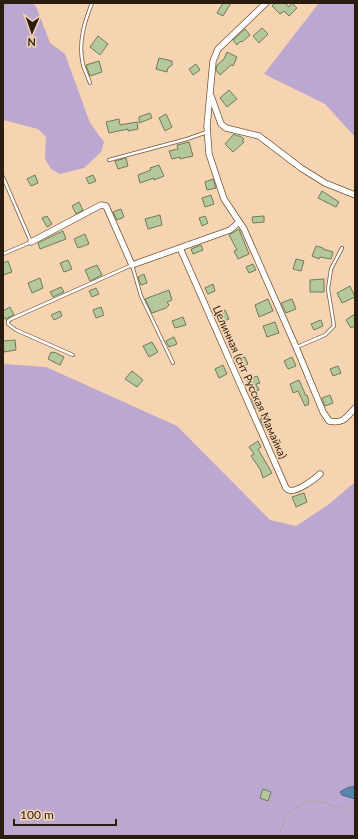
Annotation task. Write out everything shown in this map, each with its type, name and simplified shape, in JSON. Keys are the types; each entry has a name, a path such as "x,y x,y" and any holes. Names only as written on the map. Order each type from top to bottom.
{"street":[{"path":"266,3 218,49 213,61 207,126 209,154 224,200 244,229 323,412 329,421 338,422 345,418 355,408"},
{"path":"210,94 221,124 226,128 259,136 301,168 325,183 355,195"},
{"path":"31,242 101,205 106,206 132,265 230,230 240,222"},
{"name":"Целинная (снт Русская Мамайка)","path":"180,248 286,488 291,491 298,489 315,479 320,474"}],"lane":[{"path":"90,83 83,65 81,37 92,3"},
{"path":"109,160 187,140 207,132"},
{"path":"3,177 31,242 3,254"},
{"path":"296,347 325,336 334,326 328,289 331,269 342,248"},
{"path":"73,355 16,330 8,324 8,321 132,265 141,296 173,362"}],"path":[{"path":"278,836 287,814 307,801 318,801 355,814"}],"shaded area":[{"path":"3,3 31,3 36,6 50,43 65,54 90,123 104,142 101,152 84,168 60,174 51,169 45,159 46,137 38,129 3,120"},
{"path":"319,3 355,3 355,137 325,104 264,74"},
{"path":"3,364 46,367 177,426 270,520 296,526 328,505 355,482 355,836 3,836"}],"water":[{"path":"355,786 355,799 342,795 340,792 347,788"}],"building":[{"path":"223,3 231,3 223,16 217,13"},
{"path":"275,3 285,3 289,7 292,3 297,8 289,16 284,11 280,14 272,6"},
{"path":"262,28 268,34 259,43 253,36"},
{"path":"245,29 250,35 237,45 233,40"},
{"path":"98,36 108,44 100,55 90,47"},
{"path":"227,52 237,57 233,66 231,65 220,75 216,70 217,65 224,59"},
{"path":"159,58 172,61 172,65 168,68 167,72 156,69"},
{"path":"99,61 102,72 90,76 86,65"},
{"path":"196,64 200,70 193,75 189,69"},
{"path":"229,90 237,99 227,107 220,98"},
{"path":"150,113 152,118 139,123 139,117"},
{"path":"166,114 172,127 165,131 159,118"},
{"path":"119,119 120,125 137,122 138,129 128,131 128,129 109,133 106,122"},
{"path":"234,134 244,139 242,141 244,142 233,152 225,144"},
{"path":"189,142 193,156 172,159 169,151 178,149 177,145"},
{"path":"126,158 128,166 118,169 115,161"},
{"path":"159,165 164,176 140,183 138,175"},
{"path":"35,175 38,183 31,186 27,179"},
{"path":"93,175 96,181 89,184 86,178"},
{"path":"213,179 216,188 207,190 205,182"},
{"path":"322,191 339,202 336,207 318,198"},
{"path":"211,195 214,204 205,207 202,198"},
{"path":"79,202 83,210 76,214 72,206"},
{"path":"121,209 124,217 117,220 113,212"},
{"path":"160,215 162,225 148,229 145,219"},
{"path":"47,216 52,224 47,227 42,218"},
{"path":"205,216 208,223 202,226 199,218"},
{"path":"264,216 264,222 253,223 252,217"},
{"path":"239,229 249,254 238,259 234,251 237,250 229,235"},
{"path":"63,231 66,239 40,249 38,243"},
{"path":"85,234 89,244 78,248 74,239"},
{"path":"201,245 203,250 193,254 191,249"},
{"path":"316,246 333,252 331,259 320,257 319,259 312,256"},
{"path":"296,259 304,261 301,271 293,269"},
{"path":"68,260 72,269 64,272 60,263"},
{"path":"8,261 12,272 3,275 3,263"},
{"path":"253,264 256,270 249,273 246,267"},
{"path":"97,265 102,275 90,281 85,270"},
{"path":"144,274 147,283 141,285 138,277"},
{"path":"40,278 43,288 32,293 28,283"},
{"path":"324,279 324,292 310,292 310,280"},
{"path":"213,284 215,291 208,294 205,288"},
{"path":"350,286 355,297 342,303 337,293"},
{"path":"61,287 64,292 53,297 50,292"},
{"path":"96,288 99,294 92,297 89,291"},
{"path":"169,290 172,300 167,302 169,305 166,308 152,313 145,299"},
{"path":"268,299 273,311 259,317 255,305"},
{"path":"292,299 296,309 286,313 281,303"},
{"path":"10,307 14,315 5,319 3,311"},
{"path":"101,307 104,315 96,318 93,310"},
{"path":"225,310 229,319 219,323 215,314"},
{"path":"60,311 62,316 54,320 51,315"},
{"path":"355,314 355,326 351,328 346,320"},
{"path":"183,317 186,325 175,328 172,321"},
{"path":"321,320 323,326 314,330 311,324"},
{"path":"275,322 279,333 267,337 263,326"},
{"path":"174,337 177,344 169,347 166,341"},
{"path":"15,340 16,350 4,352 3,341"},
{"path":"152,342 158,352 149,357 143,346"},
{"path":"51,352 64,357 60,365 48,359"},
{"path":"245,357 248,364 240,368 237,360"},
{"path":"292,357 296,366 288,369 284,361"},
{"path":"223,365 227,374 219,378 215,369"},
{"path":"338,366 341,373 333,376 330,369"},
{"path":"132,371 143,380 137,387 125,379"},
{"path":"257,376 260,383 256,384 259,390 252,393 247,380"},
{"path":"299,380 309,401 309,404 305,406 298,391 293,393 290,384"},
{"path":"330,395 333,403 325,406 322,398"},
{"path":"256,396 261,407 256,409 251,398"},
{"path":"268,416 271,424 264,427 260,419"},
{"path":"258,441 261,447 258,449 272,473 263,478 260,469 251,456 254,454 249,447"},
{"path":"304,493 307,502 296,507 292,497"},
{"path":"263,789 271,792 268,801 260,798"}]}
